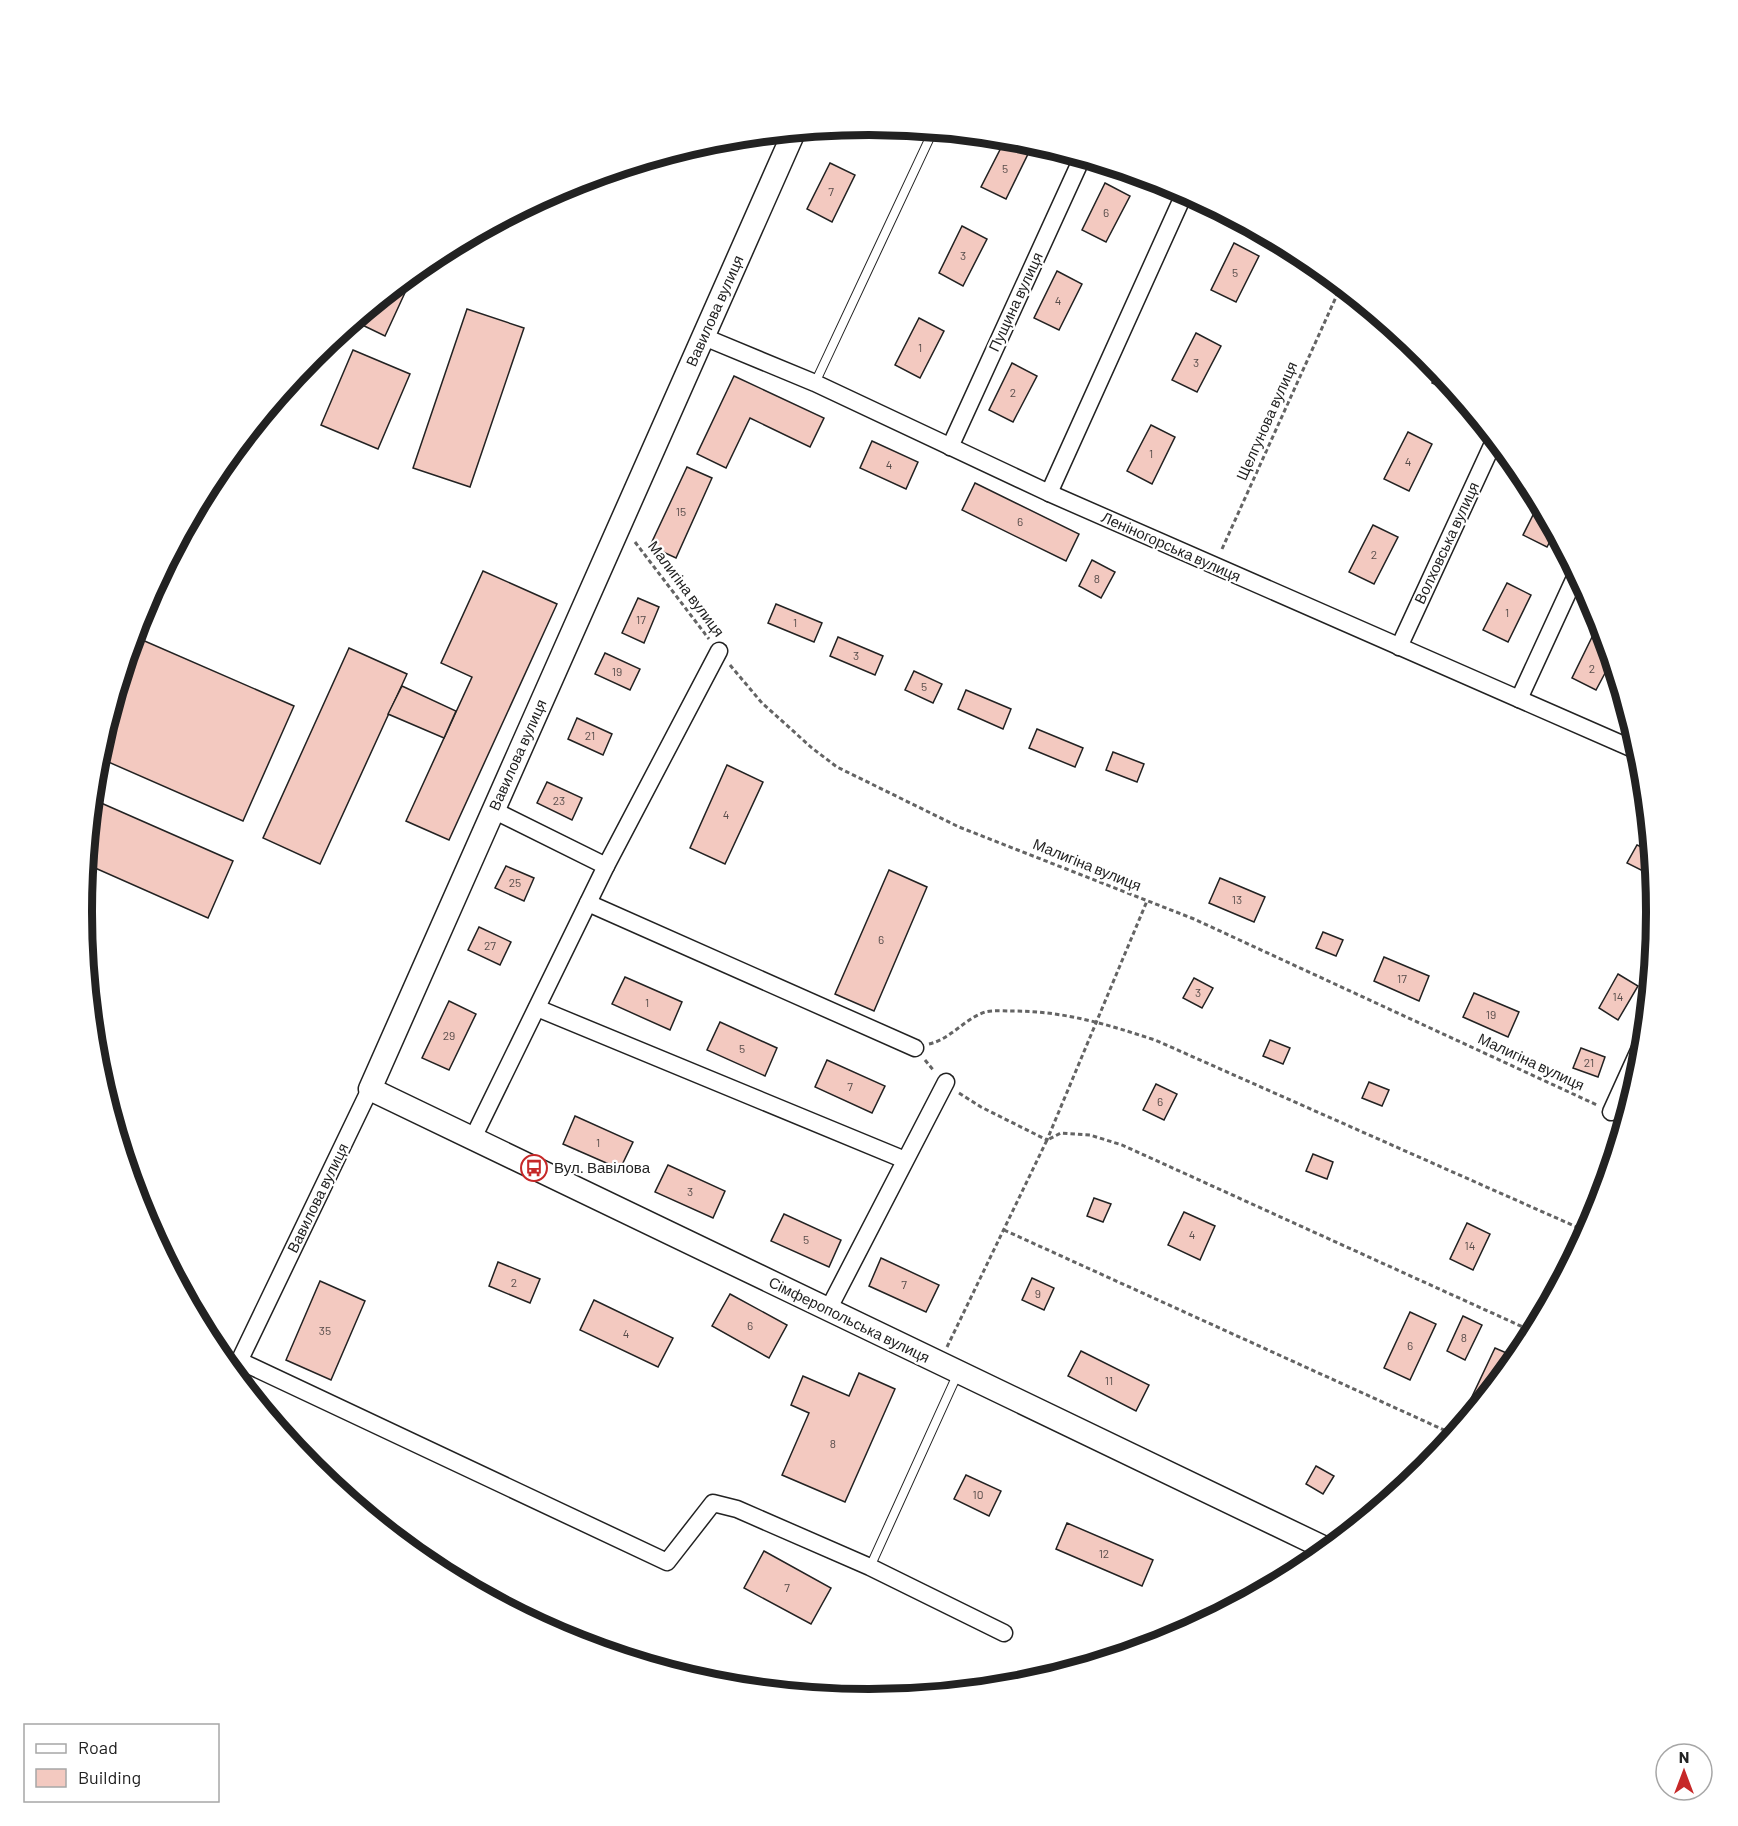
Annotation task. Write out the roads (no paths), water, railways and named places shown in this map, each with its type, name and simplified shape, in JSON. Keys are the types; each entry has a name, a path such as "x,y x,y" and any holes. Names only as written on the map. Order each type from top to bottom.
{"street":[{"name":"Вавилова вулиця","path":"237,1365 370,1089 791,140"},
{"name":"Пущина вулиця","path":"950,447 1080,165"},
{"path":"1049,493 1181,201"},
{"name":"Леніногорська вулиця","path":"704,337 815,383 1049,493 1628,746"},
{"name":"Волховська вулиця","path":"1399,646 1491,447"},
{"path":"1519,699 1572,582"},
{"path":"473,1138 606,866 719,651"},
{"path":"493,810 606,866"},
{"path":"588,903 915,1048"},
{"path":"537,1008 905,1160"},
{"path":"1611,1112 1632,1066"},
{"path":"828,1310 946,1082"},
{"name":"Сімферопольська вулиця","path":"370,1089 1320,1546"},
{"path":"241,1370 668,1562 713,1503 738,1509 870,1567 1004,1633"}],"lane":[{"path":"815,383 930,138"},
{"path":"870,1567 949,1368"}],"place":[{"name":"Вул. Вавілова","path":"534,1168"}]}
